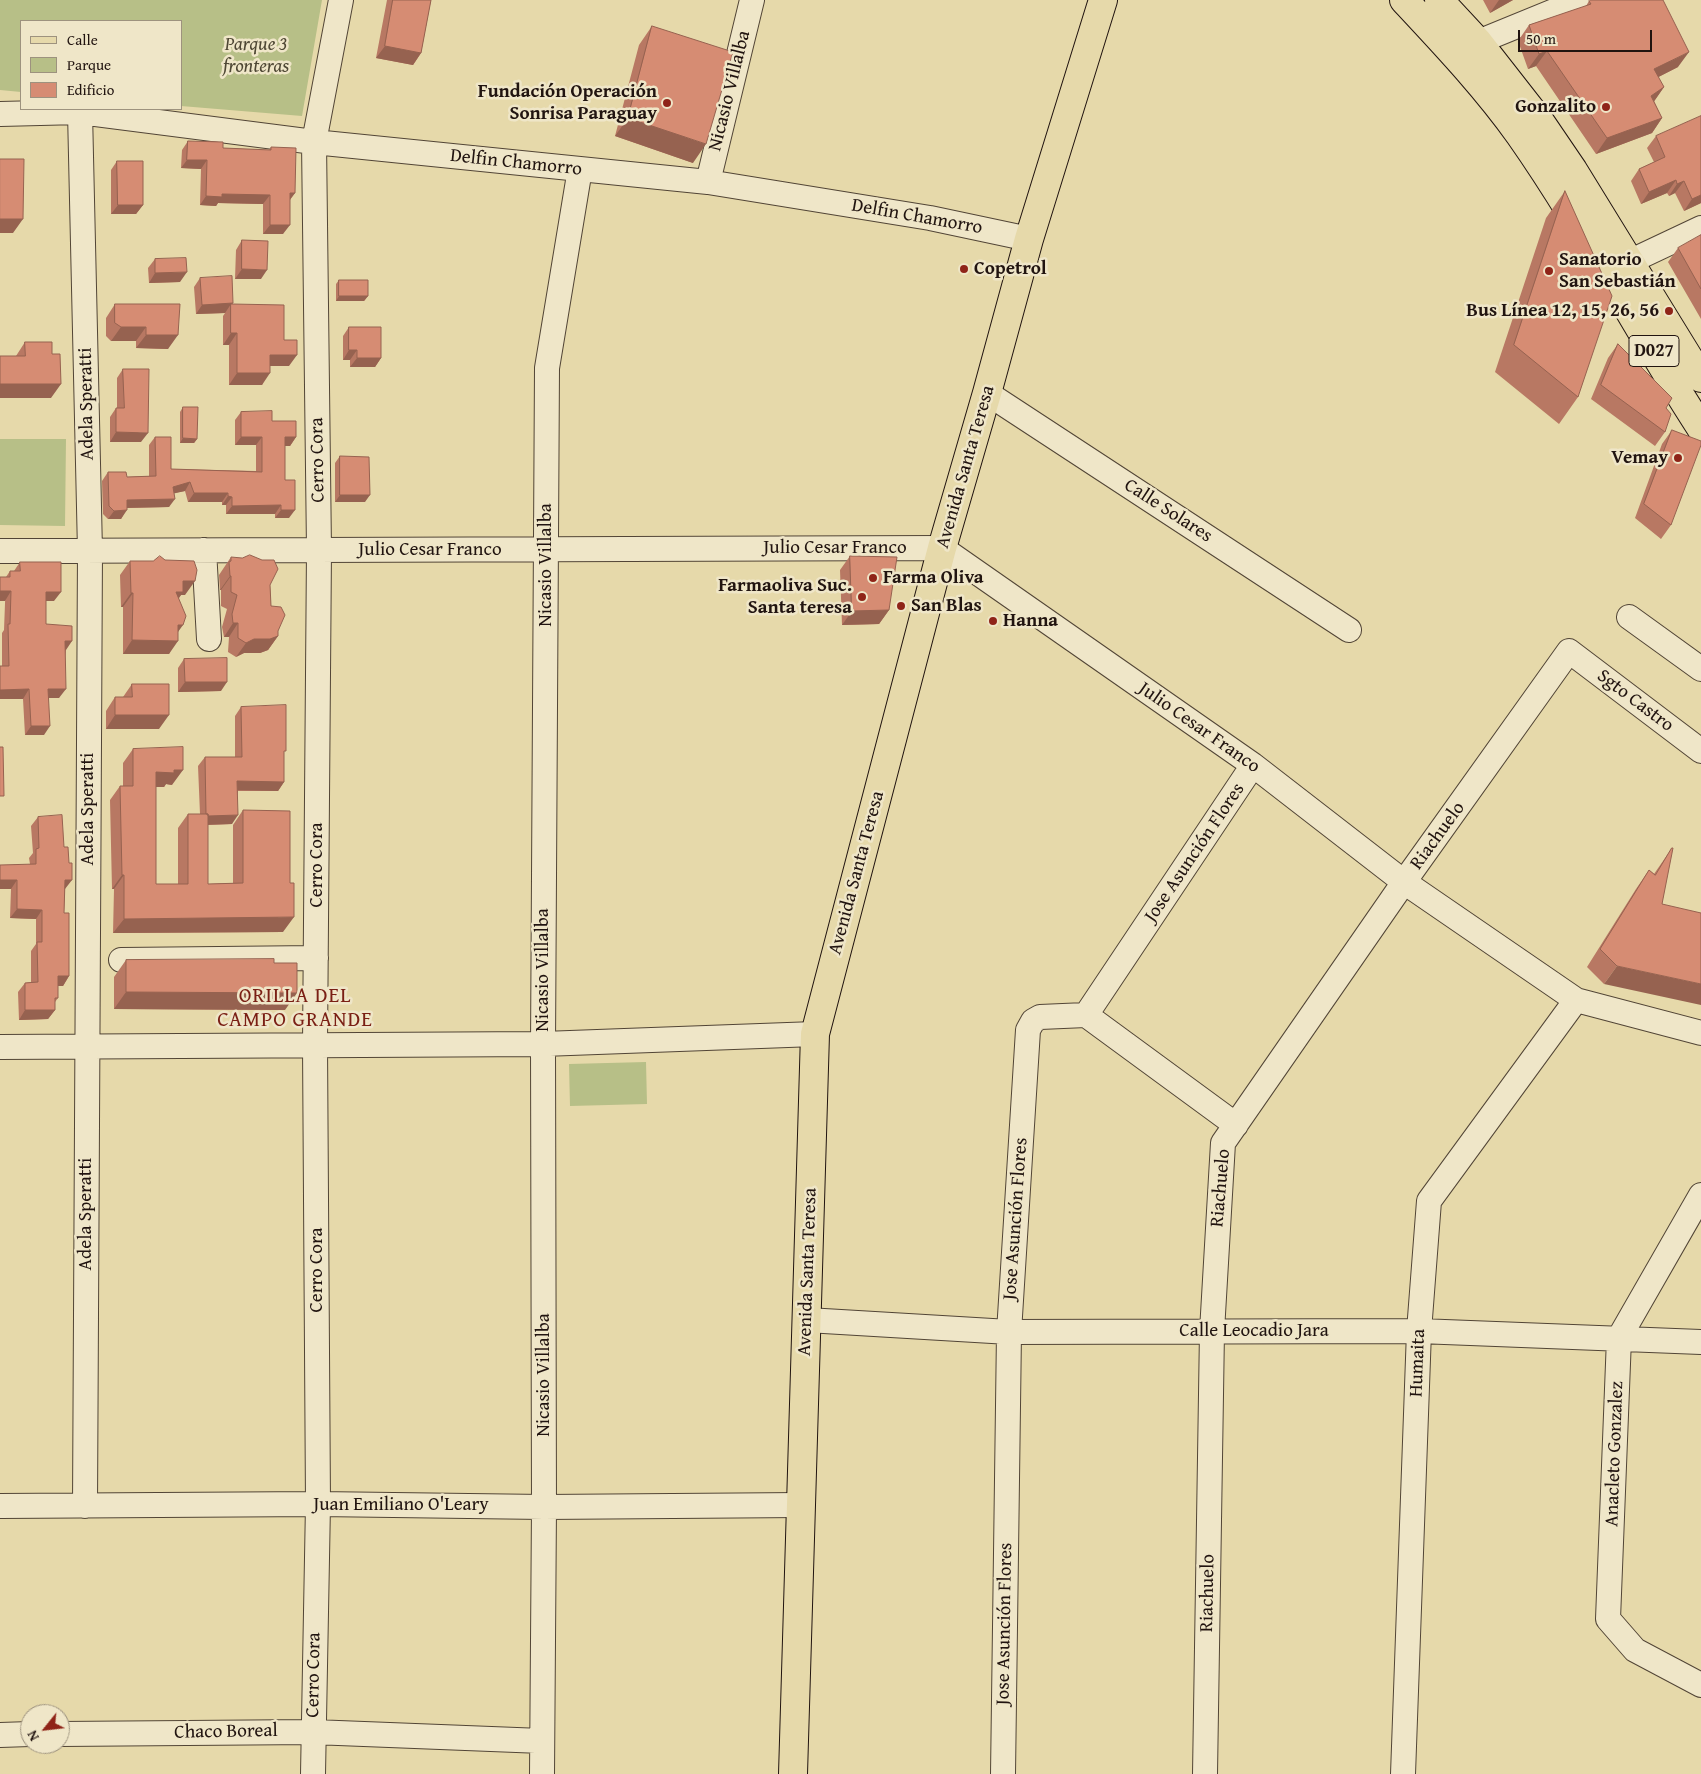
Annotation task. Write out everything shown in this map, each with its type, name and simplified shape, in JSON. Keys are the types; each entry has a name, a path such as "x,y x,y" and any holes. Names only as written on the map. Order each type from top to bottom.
{"main road":[{"name":"Avenida Santa Teresa","path":"793,1774 815,1034 942,548 1029,240 1103,0"},
{"name":"D027","path":"1404,0 1484,88 1520,135 1555,188 1618,267 1701,378"},
{"name":"D027","path":"1439,0 1478,42 1540,120 1573,170 1618,267 1701,428"}],"street":[{"name":"Cerro Cora","path":"313,1774 318,1504 315,1046 319,550 314,142 341,0"},
{"name":"Nicasio Villalba","path":"708,182 752,0"},
{"path":"1478,42 1581,0"},
{"name":"Delfin Chamorro","path":"0,114 80,112 314,142 708,182 930,218 1029,240"},
{"name":"Adela Speratti","path":"80,112 90,551 85,1506"},
{"name":"Nicasio Villalba","path":"542,1774 544,1507 543,1044 548,368 580,169"},
{"path":"1618,267 1701,228"},
{"name":"Calle Solares","path":"987,392 1350,630"},
{"name":"Julio Cesar Franco","path":"0,551 942,548 1253,765 1404,882 1576,1000 1701,1033"},
{"path":"204,550 209,639"},
{"path":"1629,617 1701,669"},
{"name":"Sgto Castro","path":"1569,652 1701,751"},
{"name":"Riachuelo","path":"1205,1774 1212,1331 1223,1143 1404,882 1569,652"},
{"name":"Jose Asunción Flores","path":"1002,1774 1010,1332 1028,1030 1033,1021 1040,1017 1086,1016 1253,765"},
{"path":"121,960 316,958"},
{"name":"Humaita","path":"1403,1774 1419,1331 1429,1201 1576,1000"},
{"path":"1086,1016 1236,1125"},
{"path":"0,1047 543,1044 815,1034"},
{"name":"Anacleto Gonzalez","path":"1701,1195 1620,1338 1608,1618 1635,1650 1701,1684"},
{"name":"Calle Leocadio Jara","path":"807,1320 1010,1332 1419,1331 1701,1342"},
{"name":"Juan Emiliano O'Leary","path":"0,1506 318,1504 544,1507 801,1505"},
{"name":"Chaco Boreal","path":"70,1734 313,1732 542,1741"},
{"path":"0,1734 20,1734"}],"green space":[{"name":"Parque 3 fronteras","path":"0,0 322,0 302,116 182,106 182,20 20,20 20,92 0,90"},
{"path":"0,439 66,439 65,526 0,525"},
{"path":"646,1062 647,1104 570,1106 569,1064"}],"building":[{"path":"393,0 431,0 421,53 385,46"},
{"path":"1590,0 1663,0 1689,52 1654,69 1664,87 1651,96 1662,118 1607,138 1547,51 1539,54 1529,25 1591,4"},
{"name":"Fundación Operación Sonrisa Paraguay","path":"652,26 733,52 706,144 628,118"},
{"path":"1701,116 1701,195 1692,199 1684,181 1677,184 1676,180 1649,192 1639,169 1665,157 1656,136"},
{"path":"188,141 223,142 223,148 271,150 271,147 296,148 295,193 290,193 290,225 270,225 270,195 222,194 222,197 206,196 207,160 187,160"},
{"path":"0,159 24,159 23,219 0,219"},
{"path":"117,161 143,161 143,205 118,205"},
{"name":"Sanatorio San Sebastián","path":"1565,191 1612,296 1578,397 1514,345"},
{"path":"1701,235 1701,289 1678,248"},
{"path":"242,240 268,241 267,270 242,269"},
{"path":"186,258 187,272 155,273 155,259"},
{"path":"232,276 233,303 202,305 200,278"},
{"path":"339,280 368,280 368,296 339,296"},
{"path":"115,304 180,304 178,335 146,335 146,327 121,327 115,323"},
{"path":"231,304 284,305 284,340 297,340 297,355 270,355 270,373 237,373 237,333 231,333"},
{"path":"349,327 381,327 381,358 357,358 357,350 349,350"},
{"path":"25,342 52,342 52,354 60,354 61,384 0,384 0,356 25,356"},
{"path":"1618,344 1672,398 1666,408 1671,414 1665,432 1601,385"},
{"path":"123,369 149,369 148,433 116,432 116,408 124,408"},
{"path":"183,407 198,407 197,439 183,438"},
{"path":"272,411 272,421 296,421 296,437 285,437 285,480 295,480 295,510 281,510 281,505 232,506 232,497 228,496 228,493 194,493 190,482 173,487 175,499 127,500 127,510 114,511 109,506 108,472 126,472 127,477 156,476 155,437 171,437 171,469 262,472 262,437 241,437 241,412"},
{"path":"1672,430 1701,441 1701,445 1671,525 1644,504"},
{"path":"340,456 369,457 370,495 340,495"},
{"path":"250,555 262,560 274,560 278,569 270,585 271,606 281,607 285,615 278,631 278,636 270,639 254,639 246,643 238,638 238,623 233,623 232,614 237,595 231,592 229,562 231,557 242,558"},
{"path":"160,556 165,560 194,561 197,570 195,581 183,581 183,592 176,592 186,616 183,625 178,625 178,641 132,640 133,593 131,593 130,561 153,561"},
{"path":"850,556 897,557 889,610 852,611"},
{"path":"20,562 61,562 61,592 46,592 46,624 72,626 72,641 65,641 66,689 48,689 50,726 31,726 29,689 0,690 0,666 9,666 8,624 10,624 11,591 0,591 0,577 10,577 10,571 20,571"},
{"path":"227,658 227,682 185,682 184,659"},
{"path":"132,684 169,684 169,715 115,715 115,697 132,697"},
{"path":"286,705 284,782 237,781 238,815 208,816 206,814 205,757 242,757 241,707"},
{"path":"0,747 3,747 4,796 0,796"},
{"path":"183,747 183,770 174,770 174,773 156,772 156,884 188,884 188,814 208,814 208,884 243,883 243,810 290,811 290,883 294,883 294,917 124,919 120,786 133,786 133,749"},
{"path":"62,815 64,847 68,847 69,863 72,863 72,880 65,880 64,913 69,913 69,976 58,976 58,998 55,998 55,1010 25,1010 25,983 38,982 37,942 42,942 42,910 17,909 17,880 0,880 0,865 36,864 36,849 39,848 38,817"},
{"path":"1672,848 1662,904 1701,913 1701,984 1617,966 1600,949 1649,870 1655,875"},
{"path":"274,959 274,963 297,963 297,993 126,992 126,960"}],"place":[{"name":"Fundación Operación Sonrisa Paraguay","path":"667,103"},
{"name":"Gonzalito","path":"1606,107"},
{"name":"Copetrol","path":"964,269"},
{"name":"Sanatorio San Sebastián","path":"1549,271"},
{"name":"Bus Línea 12, 15, 26, 56","path":"1669,311"},
{"name":"Vemay","path":"1678,458"},
{"name":"Farma Oliva","path":"873,578"},
{"name":"Farmaoliva Suc. Santa teresa","path":"862,597"},
{"name":"San Blas","path":"901,606"},
{"name":"Hanna","path":"993,621"}],"district":[{"name":"ORILLA DEL CAMPO GRANDE","path":"295,1009"}]}
